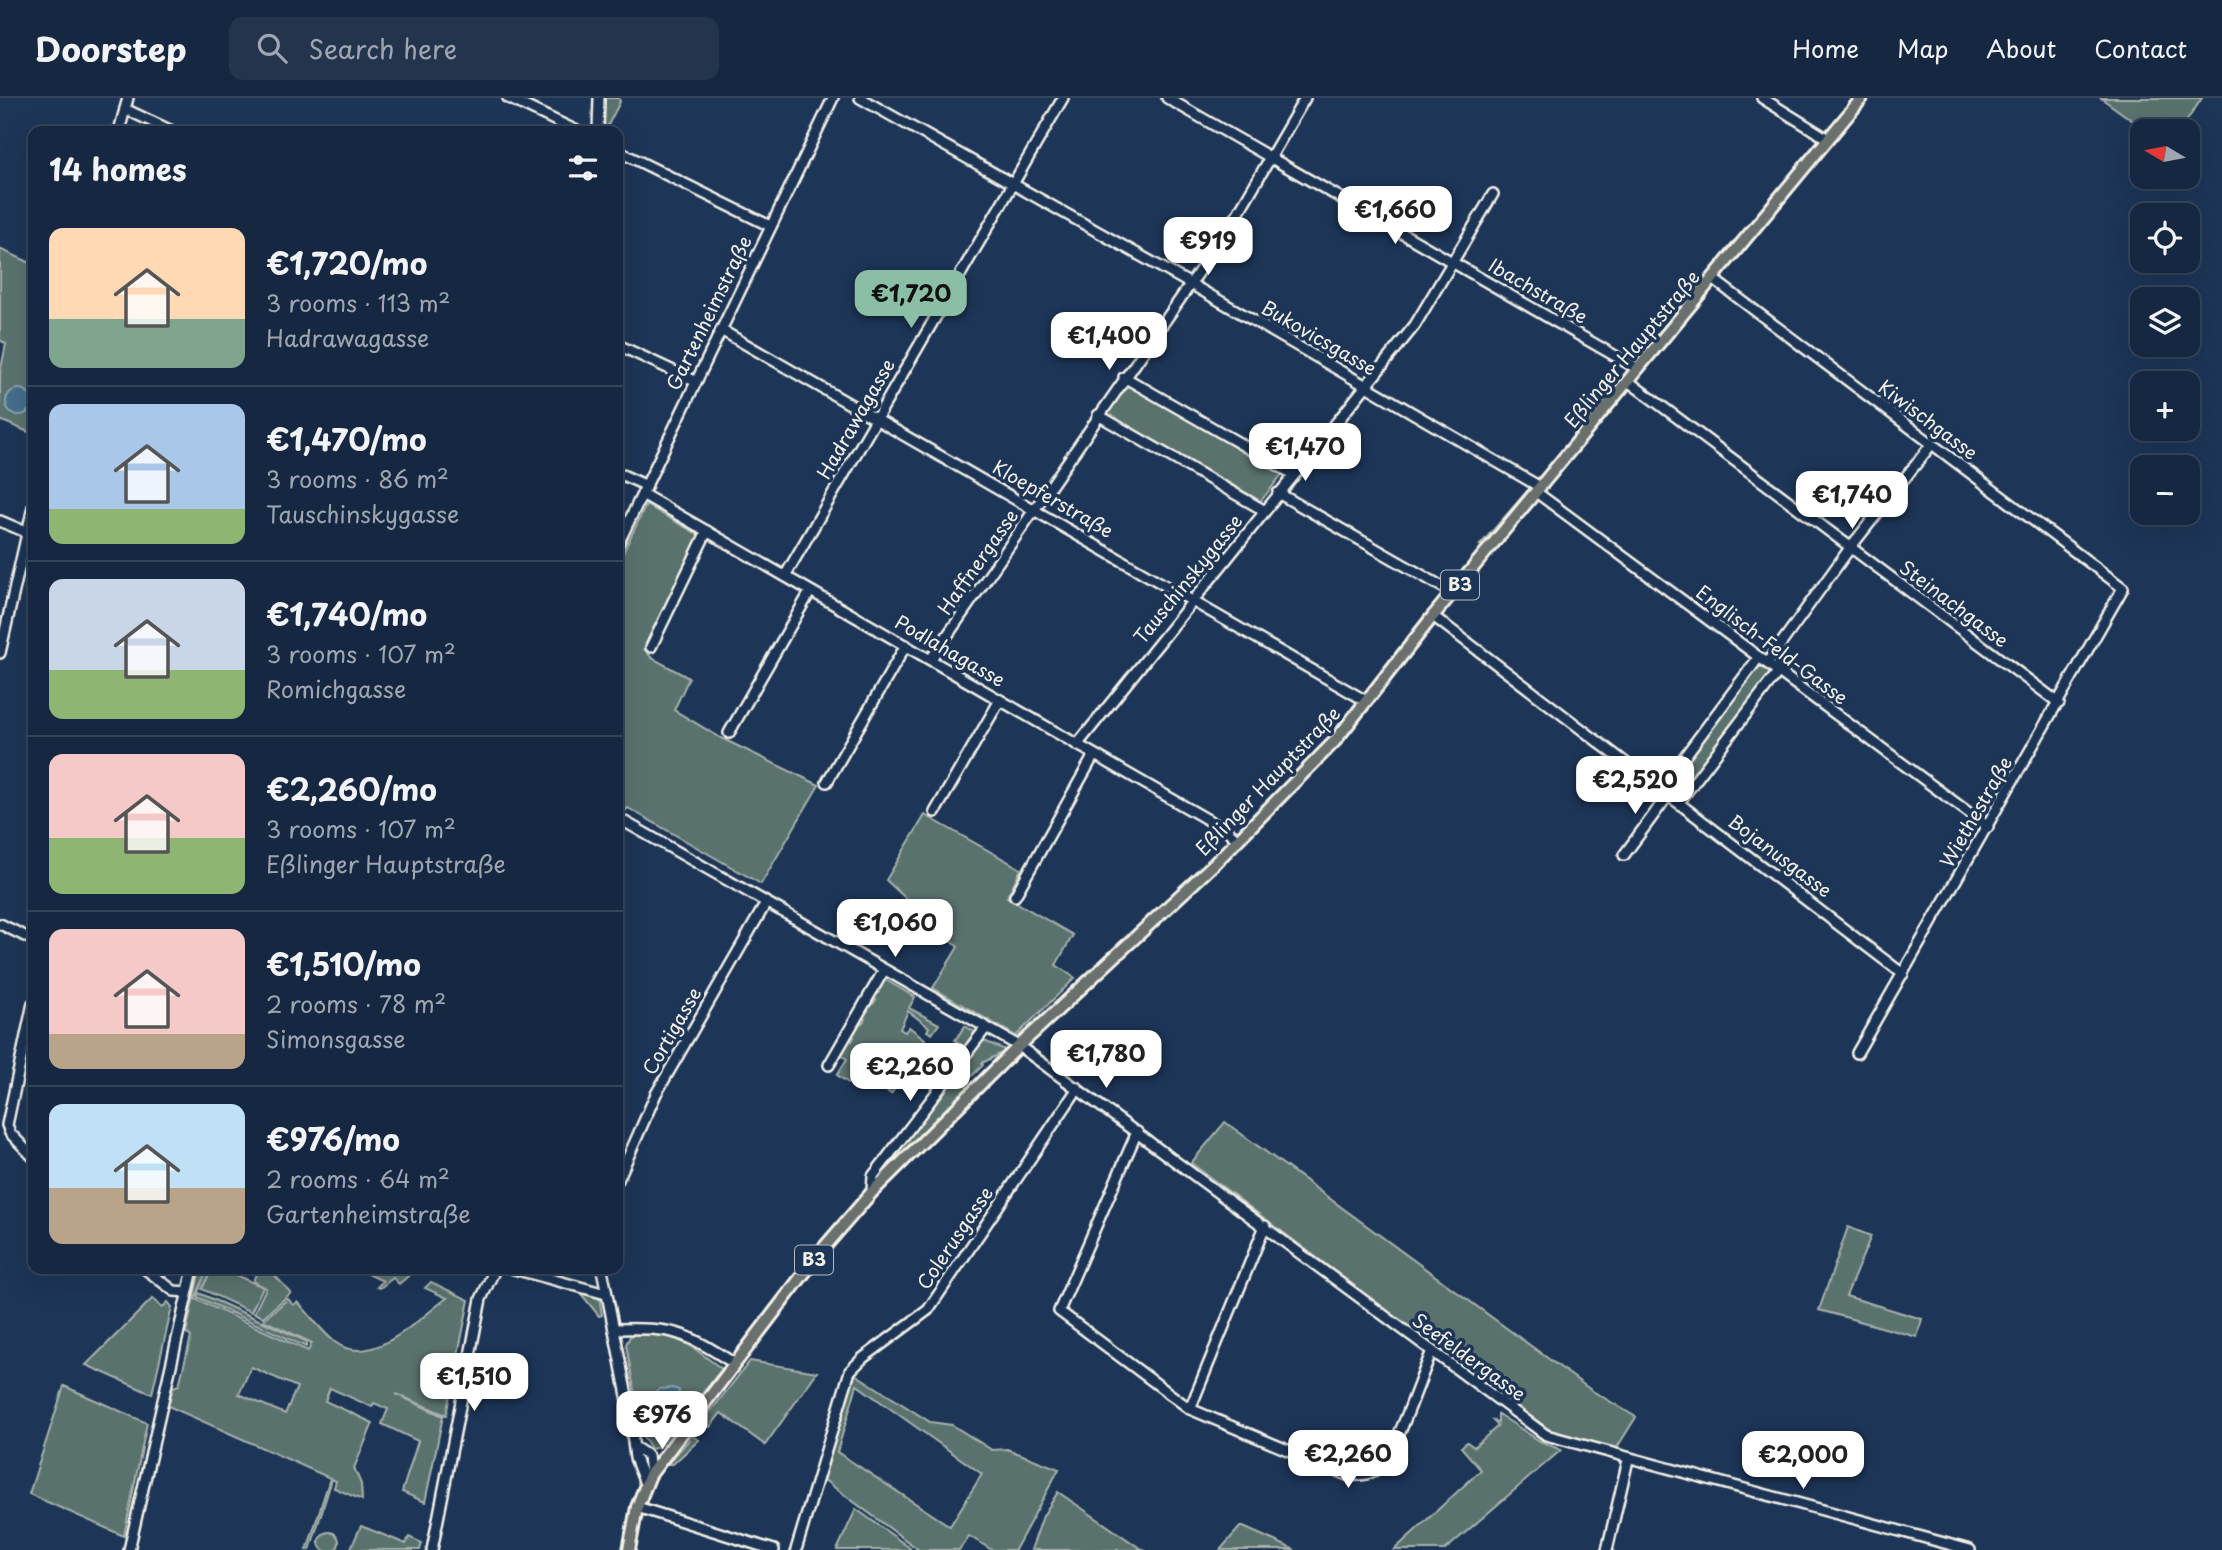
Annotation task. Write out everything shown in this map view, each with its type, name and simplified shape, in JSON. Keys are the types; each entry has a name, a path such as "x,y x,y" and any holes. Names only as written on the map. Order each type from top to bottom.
{"main road":[{"name":"Eßlinger Hauptstraße","path":"629,1550 637,1507 650,1475 821,1251 872,1192 1019,1046 1238,840 1335,741 1433,617 1862,98"}],"street":[{"path":"120,126 128,98"},
{"path":"508,98 567,126"},
{"path":"598,126 599,98"},
{"name":"Gartenheimstraße","path":"623,534 833,98"},
{"name":"Bukovicsgasse","path":"860,98 1189,283 1538,490"},
{"name":"Hadrawagasse","path":"785,576 1063,98"},
{"name":"Ibachstraße","path":"1167,98 1638,369"},
{"name":"Haffnergasse","path":"932,659 1230,227 1306,98"},
{"path":"1762,98 1828,139"},
{"path":"125,109 161,126"},
{"path":"623,153 770,226"},
{"name":"Tauschinskygasse","path":"1077,745 1293,474 1368,387 1415,325 1493,194"},
{"name":"Kiwischgasse","path":"1713,279 2123,588"},
{"name":"Kloepferstraße","path":"721,330 1366,701"},
{"path":"623,347 695,382"},
{"path":"1124,377 1293,474"},
{"name":"Steinachgasse","path":"1628,381 2059,703"},
{"path":"1098,415 1265,511"},
{"path":"1624,855 1665,791 1763,660 1931,445"},
{"name":"Podlahagasse","path":"623,476 707,531 810,592 932,659 1238,840"},
{"name":"Englisch-Feld-Gasse","path":"1538,490 1988,827"},
{"path":"1278,493 1453,593"},
{"path":"0,521 28,533"},
{"path":"650,647 707,531"},
{"path":"0,653 28,542"},
{"name":"Wiethestraße","path":"1857,1053 2123,588"},
{"path":"729,733 810,592"},
{"name":"Bojanusgasse","path":"1433,617 1903,974"},
{"path":"827,782 906,645"},
{"path":"1679,802 1778,672"},
{"path":"935,812 1000,700"},
{"path":"1015,896 1094,755"},
{"name":"Seefeldergasse","path":"623,821 1019,1046 1546,1435 1628,1460 1968,1550"},
{"name":"Cortigasse","path":"623,1168 656,1094 766,903"},
{"path":"0,925 28,938"},
{"path":"829,1065 884,970"},
{"path":"28,1026 7,1125 10,1133 28,1152"},
{"name":"Eßlinger Hauptstraße","path":"872,1192 873,1176 985,1029"},
{"name":"Colerusgasse","path":"796,1550 850,1371 863,1358 928,1310 1078,1088"},
{"path":"1137,1132 1059,1311 1190,1409 1347,1475 1371,1473 1388,1458 1432,1351"},
{"path":"1190,1409 1265,1227"},
{"path":"152,1274 174,1291 187,1292"},
{"path":"129,1550 192,1274"},
{"path":"432,1550 481,1299 493,1274"},
{"path":"532,1274 606,1294"},
{"path":"603,1274 636,1448 635,1458 646,1486"},
{"path":"614,1329 662,1328 682,1332 735,1364"},
{"path":"636,1448 648,1456 668,1452"},
{"path":"648,1456 650,1475"},
{"path":"1607,1550 1628,1460"},
{"path":"637,1507 774,1550"}],"green space":[{"path":"604,98 619,98 620,102 608,126 604,126"},
{"path":"2101,98 2202,98 2188,119 2130,119"},
{"path":"0,249 28,262 28,432 0,420 0,373 6,344 0,340"},
{"path":"1126,384 1283,473 1261,501 1106,413"},
{"path":"1528,490 1523,501 1521,499 1506,516 1508,519 1489,538 1491,540 1487,545 1480,545"},
{"path":"646,505 699,535 644,649 652,658 689,678 674,710 721,738 819,785 761,884 628,808 623,810 623,553"},
{"path":"1764,665 1770,669 1770,676 1683,791 1669,789 1672,780 1754,669"},
{"path":"925,815 1021,869 1007,897 1073,935 1056,965 1075,978 1016,1036 933,988 958,947 886,880"},
{"path":"882,978 915,997 909,1008 939,1024 932,1034 927,1031 929,1027 908,1011 900,1029 905,1032 909,1027 925,1039 914,1055 909,1052 906,1056 903,1054 895,1066 897,1073 893,1079 898,1084 891,1094 870,1079 867,1083 863,1081 857,1089 837,1075 847,1059 839,1054 847,1039 852,1041 854,1037 850,1034 858,1020 862,1023 865,1019 860,1016 868,1002 873,1004 876,1000 871,997"},
{"path":"965,1026 975,1032 964,1046 955,1040"},
{"path":"982,1040 1003,1049 1004,1052 982,1063 970,1078 969,1090 877,1180"},
{"path":"1225,1122 1591,1390 1636,1417 1616,1449 1551,1431 1191,1163"},
{"path":"1848,1227 1871,1236 1846,1296 1922,1319 1917,1337 1819,1310"},
{"path":"199,1274 206,1274 195,1299 308,1351 312,1343 263,1320 288,1299 293,1305 298,1302 335,1342 349,1349 364,1350 394,1338 447,1298 425,1288 431,1282 469,1300 446,1415 396,1394 443,1416 425,1502 402,1492 418,1441 382,1424 388,1409 374,1403 372,1407 330,1388 325,1401 373,1423 354,1468 361,1484 362,1500 334,1488 336,1481 332,1479 310,1550 307,1550 330,1478 168,1406 173,1387 179,1385 191,1337 186,1333","holes":["251,1367 297,1387 285,1414 239,1394"]},
{"path":"210,1274 233,1274 263,1287 251,1312 202,1289"},
{"path":"256,1274 274,1274 291,1293 263,1317 254,1313 266,1288 253,1281"},
{"path":"368,1274 411,1274 399,1284 393,1278 380,1288 377,1287 383,1281"},
{"path":"578,1290 599,1296 602,1315 599,1316"},
{"path":"199,1293 308,1342 306,1347 197,1297"},
{"path":"153,1298 162,1308 168,1302 172,1307 152,1394 86,1365"},
{"path":"665,1334 691,1346 722,1369 659,1447 651,1449 642,1435 626,1344 631,1335"},
{"path":"750,1361 817,1372 765,1445 721,1413 710,1427 703,1421"},
{"path":"855,1374 930,1422 952,1425 992,1450 1007,1449 1059,1469 1015,1550 992,1550 969,1536 959,1550 919,1550 823,1479","holes":["857,1385 982,1474 950,1526 837,1452"]},
{"path":"64,1386 147,1423 124,1536 29,1494"},
{"path":"1498,1414 1540,1441 1561,1450 1445,1550 1394,1550 1481,1470 1461,1447 1467,1442 1474,1447 1498,1426 1493,1421 1498,1422"},
{"path":"692,1436 699,1440 673,1464 668,1464"},
{"path":"1058,1492 1146,1550 1031,1550 1043,1516"},
{"path":"856,1509 910,1548 837,1550"},
{"path":"361,1526 406,1544 409,1537 422,1543 420,1550 350,1550"},
{"path":"1241,1526 1295,1550 1220,1550"},
{"path":"325,1532 333,1532 339,1538 339,1546 334,1551 324,1551 319,1546 319,1538"}],"water":[{"path":"14,390 28,393 28,411 14,414 7,407 7,397"},
{"path":"660,1389 679,1390 678,1411 668,1417 657,1414 650,1404 651,1395"}],"waterway":[{"path":"641,1404 650,1404"}]}
